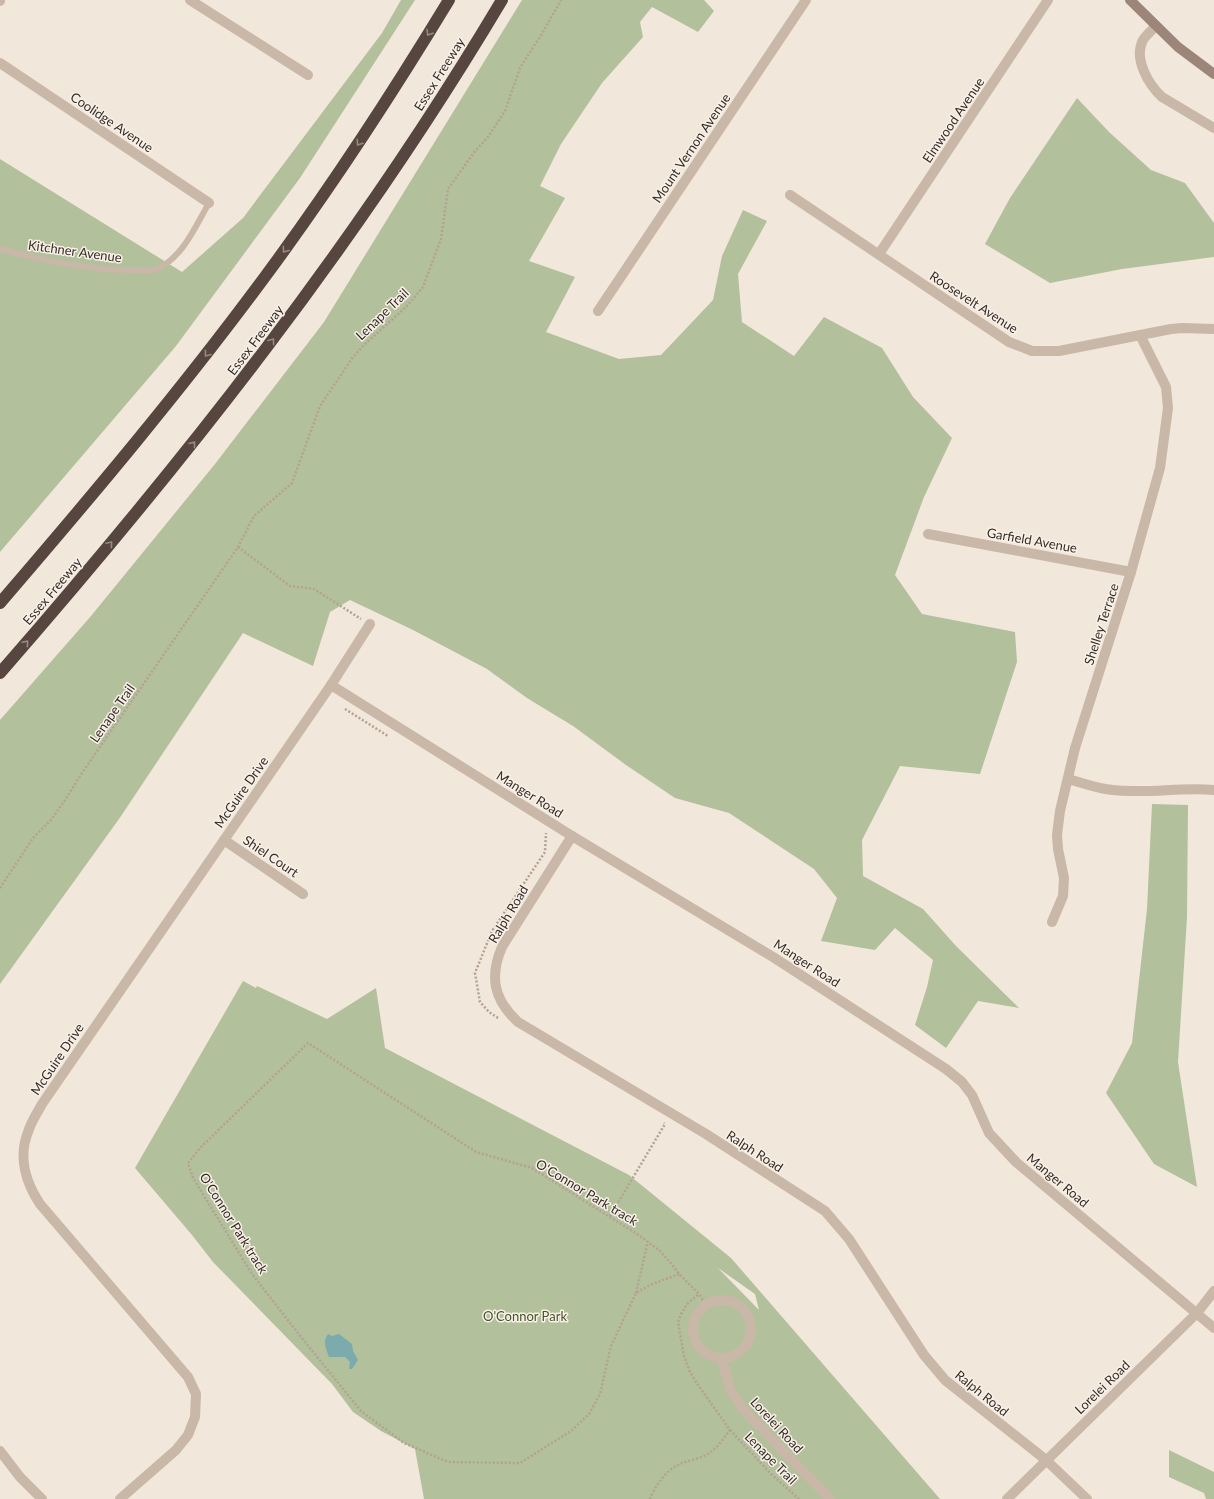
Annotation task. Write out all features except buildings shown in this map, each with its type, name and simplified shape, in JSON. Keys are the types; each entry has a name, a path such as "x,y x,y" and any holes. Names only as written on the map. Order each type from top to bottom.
{"highway":[{"path":"0,603 116,467 200,363 267,274 325,193 388,100 449,0"},
{"name":"Essex Freeway","path":"0,673 192,446 319,278 378,194 441,99 502,0"}],"main road":[{"path":"1130,0 1178,47 1214,74"}],"street":[{"path":"190,0 308,75"},
{"name":"Mount Vernon Avenue","path":"598,311 806,0"},
{"name":"Elmwood Avenue","path":"879,254 1048,0"},
{"path":"1156,26 1143,40 1141,46 1141,59 1148,79 1162,97 1214,128"},
{"name":"Coolidge Avenue","path":"0,63 209,203"},
{"name":"Roosevelt Avenue","path":"790,195 1009,342 1027,349 1044,352 1059,351 1182,328 1214,329"},
{"name":"Shelley Terrace","path":"1052,922 1063,896 1064,878 1058,849 1057,834 1060,812 1075,748 1131,572 1160,468 1168,408 1166,386 1140,335"},
{"name":"Garfield Avenue","path":"928,534 1131,572"},
{"name":"McGuire Drive","path":"120,1499 176,1450 188,1435 195,1416 196,1394 188,1377 40,1204 30,1189 25,1170 23,1151 27,1132 42,1104 331,685 370,624"},
{"name":"Manger Road","path":"331,685 572,836 773,957 946,1069 962,1082 972,1095 989,1133 1016,1162 1214,1328"},
{"path":"1068,779 1112,790 1214,790"},
{"name":"Ralph Road","path":"572,836 502,947 497,958 495,970 497,993 509,1014 518,1022 706,1134 825,1212 848,1238 924,1355 945,1380 1046,1460 1087,1499"},
{"name":"Shiel Court","path":"224,840 303,894"},
{"name":"Lorelei Road","path":"1007,1499 1197,1313 1214,1292"},
{"path":"730,1300 744,1309 749,1316 751,1333 744,1348 738,1354 722,1358 712,1356 704,1352 698,1345 694,1337 693,1328 699,1311 706,1305 713,1301 730,1300"},
{"name":"Lorelei Road","path":"722,1358 731,1391 742,1408 830,1499"},
{"path":"0,1452 42,1499"}],"lane":[{"name":"Kitchner Avenue","path":"0,249 95,268 110,270 156,270 176,255 188,240 209,203"}],"path":[{"name":"Lenape Trail","path":"0,888 33,838 51,820 65,800 82,773 238,547 254,516 292,483 320,406 353,357 406,307 423,287 441,239 448,190 505,111 520,68 544,32 561,0"},
{"path":"238,547 290,586 314,589 370,624"},
{"name":"O'Connor Park track","path":"648,1241 636,1293 611,1346 600,1394 589,1414 571,1431 520,1463 448,1462 404,1443 361,1411 252,1274 193,1178 188,1163 200,1148 308,1043 476,1152 532,1168 648,1241 670,1262 679,1274 699,1294 706,1305"},
{"path":"636,1293 650,1285 679,1274"},
{"name":"Lenape Trail","path":"699,1294 687,1304 678,1322 684,1356 690,1372 730,1430 771,1474 799,1499"},
{"name":"Lenape Trail","path":"650,1499 653,1492 669,1470 680,1464 709,1454 730,1430"}],"green space":[{"path":"401,0 415,0 300,178 176,346 0,552 0,159 182,272 243,218 382,33"},
{"path":"522,0 704,0 714,11 698,32 652,7 640,22 643,37 602,83 561,144 540,186 565,198 529,261 575,277 546,332 619,359 661,355 713,300 722,256 743,210 767,221 738,274 742,322 794,356 824,317 882,348 913,397 952,438 924,497 895,575 922,614 1015,632 1017,662 980,774 900,766 862,840 863,876 923,909 956,946 1019,1008 978,1001 946,1048 915,1025 927,987 933,960 895,928 875,950 821,941 837,898 814,869 729,813 675,798 626,765 573,726 527,698 487,669 413,630 350,600 330,612 313,666 243,633 119,819 0,984 0,720 91,616 215,464 324,322"},
{"path":"1077,98 1109,132 1151,170 1185,183 1214,223 1214,257 1122,269 1050,283 985,244 1010,198"},
{"path":"1152,804 1188,805 1187,917 1178,1062 1197,1187 1154,1164 1106,1093 1132,1043 1147,909"},
{"name":"O'Connor Park","path":"243,981 256,988 257,986 327,1019 376,988 385,1048 629,1175 731,1258 940,1499 424,1499 415,1449 381,1431 353,1412 332,1384 213,1262 135,1168","holes":["718,1268 755,1294 759,1310"]},
{"path":"1169,1450 1214,1472 1214,1499 1206,1499 1204,1493 1169,1477"}],"water":[{"path":"328,1334 332,1336 339,1334 352,1344 353,1351 358,1360 352,1369 349,1369 350,1362 345,1357 329,1357 325,1342"}]}
